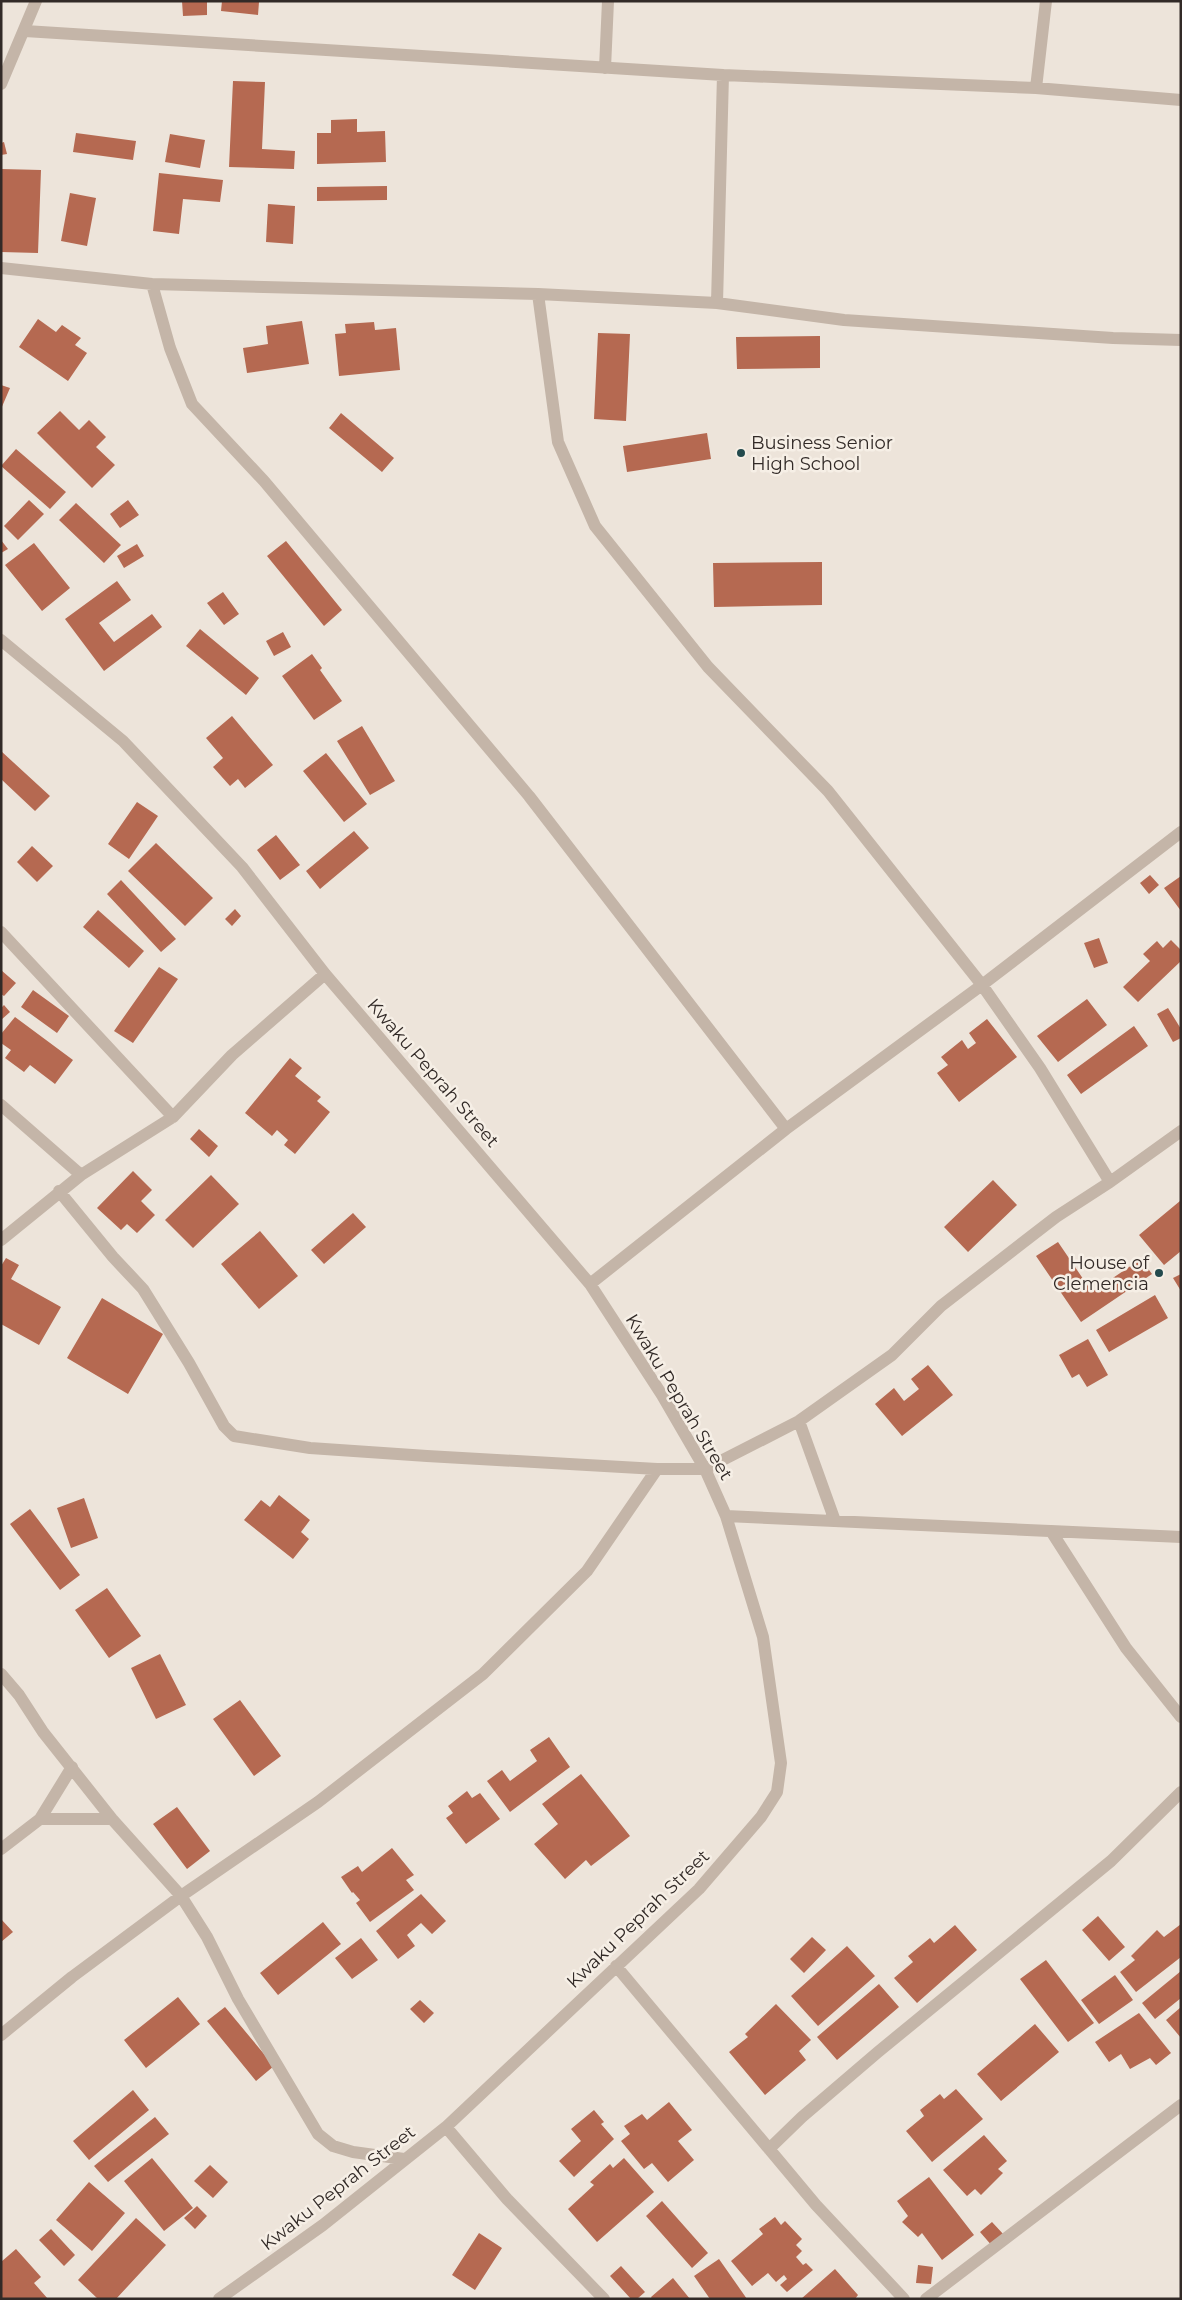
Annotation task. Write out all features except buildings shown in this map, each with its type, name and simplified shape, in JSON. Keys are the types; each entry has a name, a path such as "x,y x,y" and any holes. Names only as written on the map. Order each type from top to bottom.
{"street":[{"path":"1,84 25,31 36,1"},
{"path":"605,68 608,1"},
{"path":"1036,88 1046,1"},
{"path":"25,31 723,75 1036,88 1181,100"},
{"path":"717,303 723,75"},
{"path":"1,268 152,284 538,294 717,303 844,320 1113,338 1181,340"},
{"path":"152,284 170,348 192,404 264,481 529,796 786,1129"},
{"path":"538,294 558,442 594,526 708,667 828,791 982,985 1040,1068 1110,1182"},
{"name":"Kwaku Peprah Street","path":"1,640 123,741 242,868 325,974 590,1284 662,1395 705,1469 726,1516 763,1637 781,1763 777,1792 761,1817 699,1888 446,2127 323,2225 219,2299"},
{"path":"590,1284 786,1129 982,985 1181,832"},
{"path":"1,932 174,1117"},
{"path":"1,1240 81,1175 174,1117 232,1056 325,974"},
{"path":"1,1105 81,1175"},
{"path":"59,1192 113,1257 144,1289 189,1363 224,1426 234,1436 310,1448 657,1469 705,1469 799,1421 892,1355 941,1306 1056,1217 1110,1182 1181,1131"},
{"path":"799,1421 835,1521"},
{"path":"1,2035 72,1977 182,1896 318,1802 483,1674 587,1571 657,1469"},
{"path":"726,1516 1181,1537"},
{"path":"1051,1531 1126,1648 1181,1717"},
{"path":"1,1674 19,1695 42,1732 112,1819 182,1896 207,1937 238,1999 318,2134 334,2146 340,2148 404,2159"},
{"path":"1,1849 40,1819 72,1767"},
{"path":"769,2149 802,2117 878,2052 1111,1861 1181,1792"},
{"path":"40,1819 112,1819"},
{"path":"616,1966 816,2205 904,2299"},
{"path":"926,2299 1181,2105"},
{"path":"446,2127 507,2199 604,2299"}],"place":[{"name":"Business Senior High School","path":"741,453"},
{"name":"House of Clemencia","path":"1159,1273"}]}
